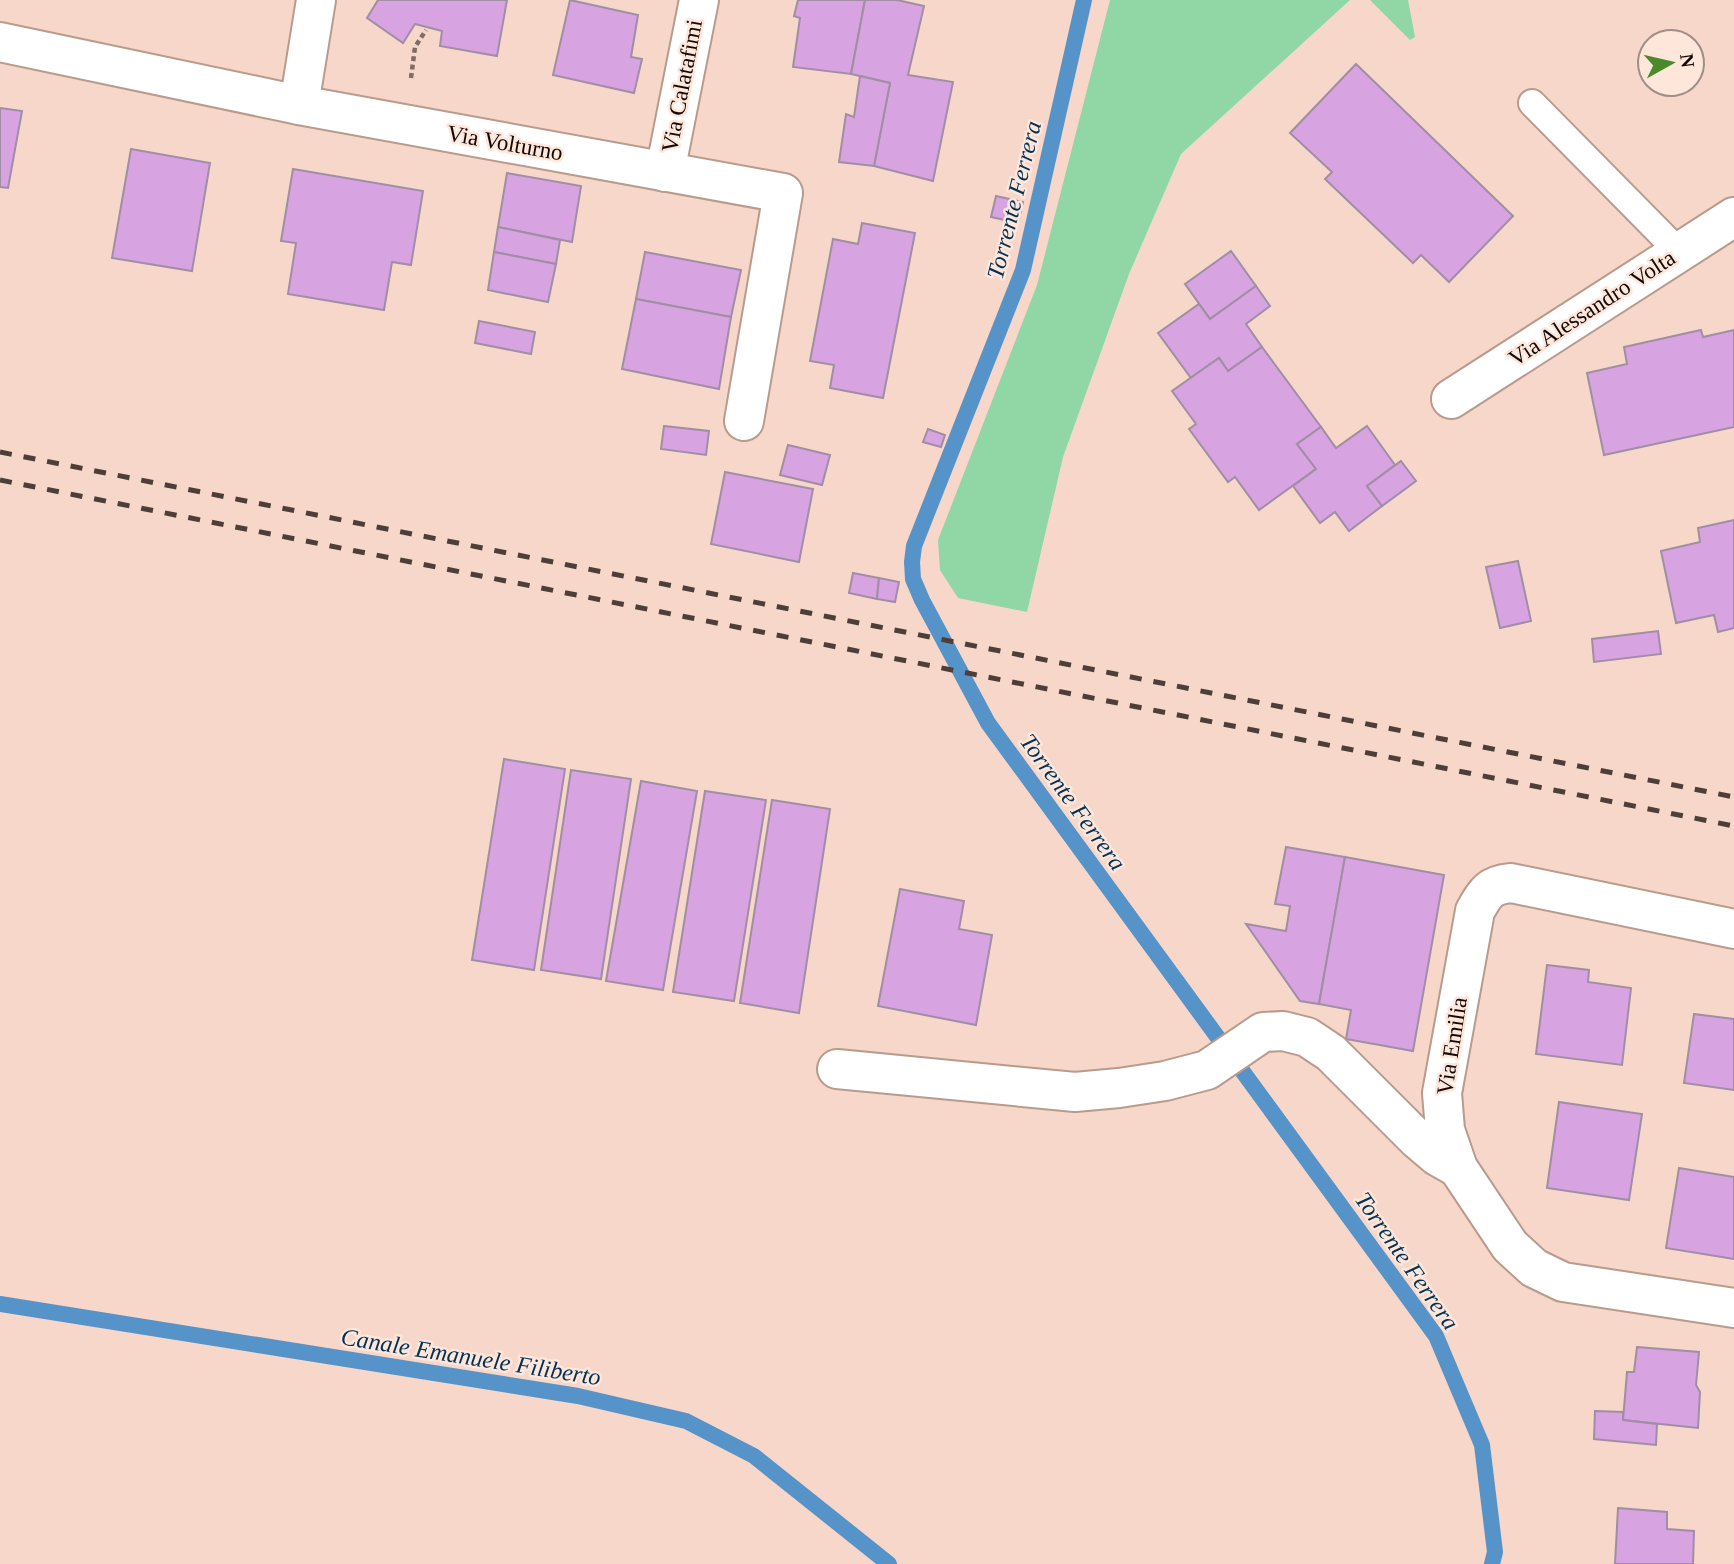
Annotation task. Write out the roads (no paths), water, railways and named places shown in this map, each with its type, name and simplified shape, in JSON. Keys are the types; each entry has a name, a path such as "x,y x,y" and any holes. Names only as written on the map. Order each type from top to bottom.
{"street":[{"path":"299,105 316,0"},
{"name":"Via Calatafimi","path":"665,172 699,0"},
{"name":"Via Volturno","path":"0,42 299,105 783,193 744,421"},
{"name":"Via Alessandro Volta","path":"1451,399 1734,217"},
{"name":"Via Emilia","path":"1734,929 1511,883 1498,884 1485,893 1475,911 1442,1093 1445,1130 1458,1168 1510,1246 1534,1268 1563,1282 1734,1308"},
{"path":"837,1069 1075,1092 1166,1081 1207,1070 1263,1032 1283,1031 1307,1037 1331,1053 1418,1139 1437,1156 1458,1168"}],"lane":[{"path":"1532,103 1679,252"}],"waterway":[{"name":"Torrente Ferrera","path":"1084,0 1023,270 914,546 913,579 988,723 1436,1336 1482,1445 1495,1552 1492,1564"},
{"name":"Canale Emanuele Filiberto","path":"0,1304 578,1396 686,1421 754,1456 889,1564"}],"railway":[{"path":"0,452 1734,797"},
{"path":"0,480 1734,826"}]}
